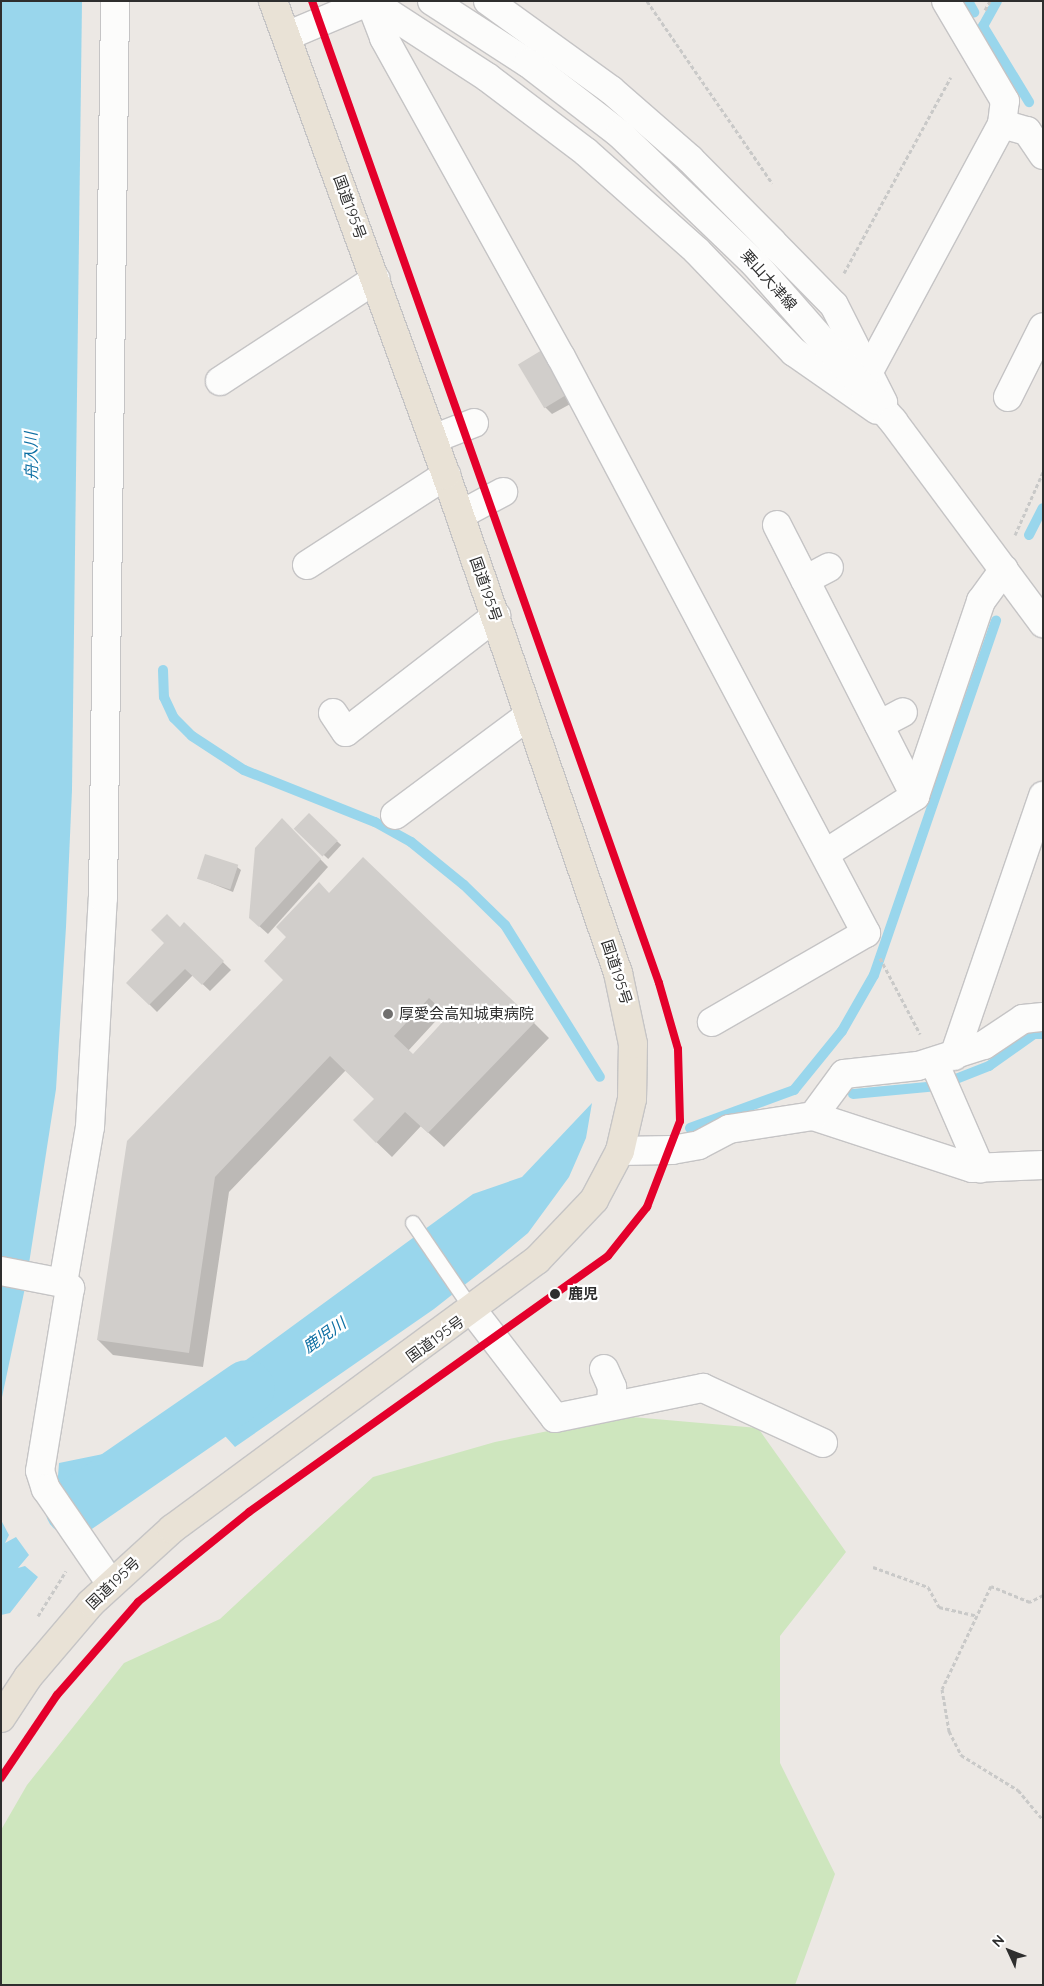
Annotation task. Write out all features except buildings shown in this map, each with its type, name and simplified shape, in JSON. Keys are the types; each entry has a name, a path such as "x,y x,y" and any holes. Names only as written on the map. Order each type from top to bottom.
{"highway":[{"name":"国道195号","path":"1,1718 28,1677 111,1584 172,1529 473,1311 568,1229 594,1200 620,1151 634,1074 629,1010 496,616 288,35 273,1"}],"street":[{"path":"57,1282 90,1127 103,898 115,1"},
{"name":"栗山大津線","path":"432,1 528,63 620,134 756,265 893,421 1043,624"},
{"path":"488,1 562,53 654,126 829,299 893,421"},
{"path":"946,1 1005,101 1024,124 1043,155"},
{"path":"288,35 358,3"},
{"path":"358,3 487,76 586,152 697,251 794,352 893,421"},
{"path":"358,3 384,38 826,853 866,934 712,1022"},
{"path":"868,373 1024,124"},
{"path":"220,381 376,279"},
{"path":"1008,397 1043,327"},
{"path":"433,439 474,423"},
{"path":"306,565 446,475"},
{"path":"460,516 503,492"},
{"path":"777,525 915,796"},
{"path":"805,580 829,567"},
{"path":"826,853 915,796 981,601 1004,569"},
{"path":"333,713 346,732 496,616"},
{"path":"879,725 904,712"},
{"path":"395,815 529,715"},
{"path":"980,1168 944,1059 1043,796"},
{"path":"813,1116 844,1074 944,1059 984,1045 1023,1019 1043,1017"},
{"path":"620,1151 672,1150 698,1145 729,1129 813,1116 980,1168 1043,1165"},
{"path":"1,1271 57,1282 70,1288 71,1298 40,1472 46,1489 111,1584"},
{"path":"473,1311 555,1418 703,1388 823,1443"},
{"path":"604,1369 612,1387 611,1406"}],"lane":[{"path":"413,1223 458,1283 473,1311"}],"path":[{"path":"647,1 772,183"},
{"path":"829,299 951,77"},
{"path":"1004,569 1023,507 1043,472"},
{"path":"890,975 944,1059"},
{"path":"873,1567 928,1587 939,1608 977,1616"},
{"path":"1043,1595 1030,1602 991,1586 942,1689 949,1731 961,1755 1018,1790 1043,1820"}],"green space":[{"path":"621,1416 758,1428 846,1552 780,1636 780,1763 835,1874 795,1985 1,1985 1,1830 27,1785 124,1663 220,1619 373,1477 495,1442"}],"water":[{"name":"舟入川","path":"1,1 82,1 72,790 66,927 56,1089 26,1283 1,1402"},
{"path":"592,1103 586,1138 569,1177 528,1233 434,1309 235,1447 207,1416 105,1485 121,1509 81,1520 57,1489 59,1463 108,1453 153,1428 473,1194 522,1177"},
{"path":"1,1520 9,1535 5,1543 16,1537 29,1555 18,1568 25,1566 38,1577 10,1613 1,1615"}],"waterway":[{"path":"968,1 974,12"},
{"path":"997,1 983,26 1029,102"},
{"path":"1029,535 1043,508"},
{"path":"690,1128 794,1090 842,1031 874,975 996,620"},
{"path":"163,670 164,697 174,718 192,736 244,770 375,822 411,842 464,885 505,925 600,1077"},
{"path":"853,1094 938,1086 989,1066 1034,1034 1043,1034"},
{"name":"鹿児川","path":"73,1508 247,1388"}],"transit line":[{"path":"1,1778 57,1695 138,1602 249,1512 608,1256 647,1207 680,1121 678,1049 659,983 312,1"}],"place":[{"name":"厚愛会高知城東病院","path":"388,1014"},
{"name":"鹿児","path":"555,1294"}]}
